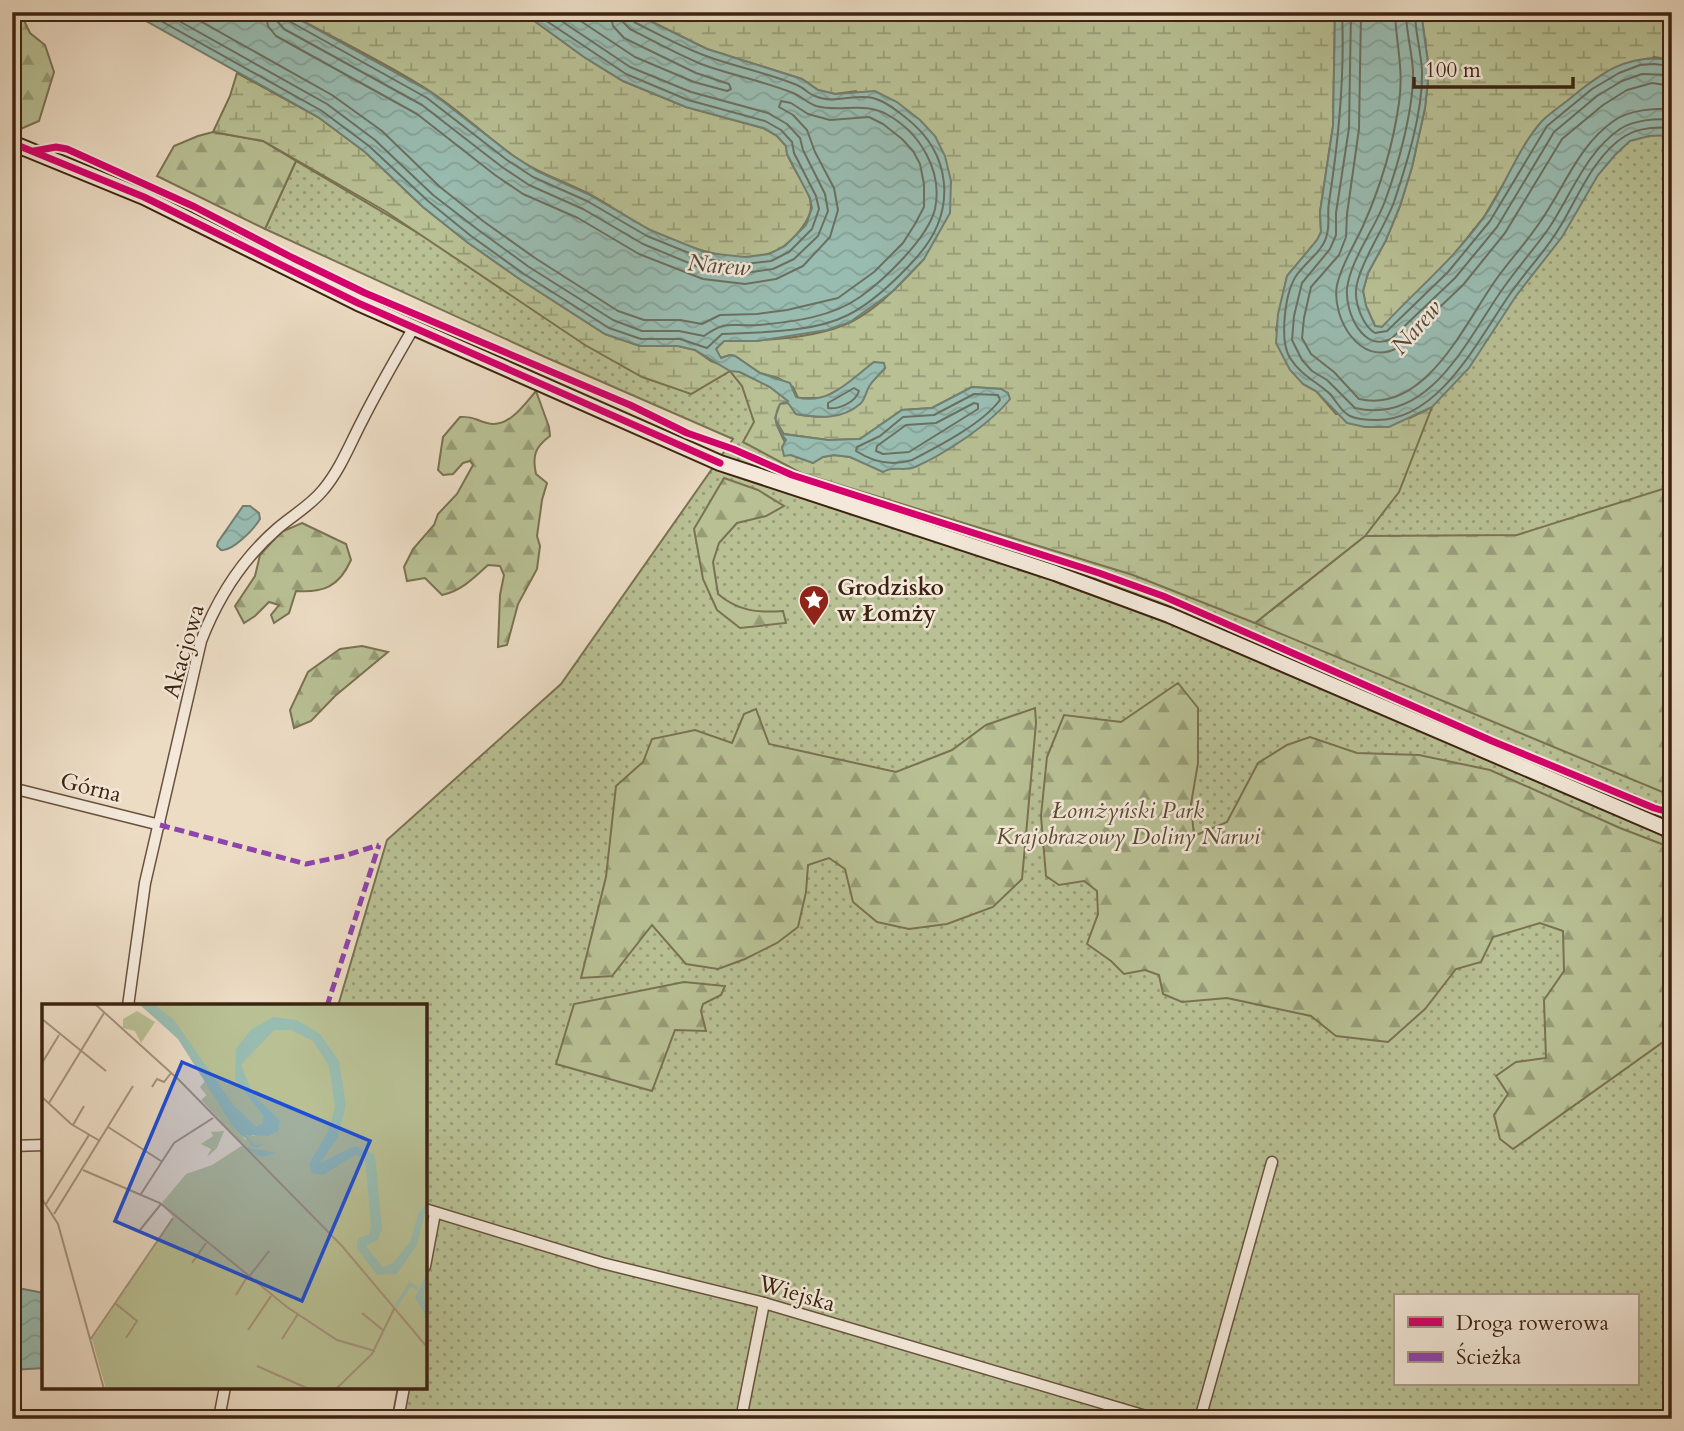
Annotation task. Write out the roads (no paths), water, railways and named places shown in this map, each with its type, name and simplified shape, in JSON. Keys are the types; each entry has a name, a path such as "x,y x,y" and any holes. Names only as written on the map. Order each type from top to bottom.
{"street":[{"path":"12,144 144,197 281,266 720,463 1055,573 1169,615 1672,831"},
{"name":"Akacjowa","path":"128,1004 145,883 201,641 218,601 249,557 263,541 312,503 337,471 373,399 414,327"},
{"name":"Górna","path":"12,788 160,825"},
{"path":"12,1146 42,1145"},
{"path":"1200,1419 1272,1162"},
{"path":"427,1244 430,1211"},
{"name":"Wiejska","path":"430,1211 602,1264 764,1303 1156,1419"},
{"path":"740,1419 764,1303"},
{"path":"220,1413 225,1389"},
{"path":"398,1419 404,1389"}],"water":[{"name":"Narew","path":"130,12 286,12 431,92 512,155 537,171 590,195 650,230 707,253 745,257 769,254 785,246 806,225 812,208 810,198 787,154 786,146 777,136 763,128 686,107 623,81 584,57 522,12 632,12 707,49 802,79 818,90 835,94 875,91 897,102 935,136 945,156 951,181 950,213 924,259 892,292 850,322 827,330 758,341 724,341 716,349 721,358 735,356 760,373 790,383 796,397 808,399 829,395 874,362 884,363 885,368 870,385 862,402 853,409 830,417 796,414 788,403 780,404 788,401 770,387 740,372 730,371 695,350 678,346 640,346 605,334 467,242 423,207 365,152 318,117"},
{"name":"Narew","path":"1335,12 1421,12 1429,70 1425,108 1400,206 1368,273 1363,291 1375,326 1382,327 1448,261 1484,217 1525,144 1545,118 1615,67 1642,59 1672,60 1672,135 1649,136 1630,141 1615,155 1598,175 1562,237 1516,296 1469,368 1432,407 1389,427 1365,427 1347,423 1316,391 1303,384 1290,370 1276,343 1278,314 1287,276 1321,232 1320,212 1333,126"},
{"path":"972,387 1001,389 1008,393 1010,399 979,428 940,454 911,468 883,472 850,457 834,455 813,463 791,455 784,456 782,447 786,440 778,427 776,420 783,434 828,440 860,439 902,410 932,408"},
{"path":"243,506 250,506 259,513 260,519 237,544 221,550 217,546 218,542"},
{"path":"18,1288 42,1293 42,1368 12,1370 12,1291"}],"place":[{"name":"Grodzisko w Łomży","path":"814,627"}],"park label":[{"name":"Łomżyński Park Krajobrazowy Doliny Narwi","path":"1128,823"}]}
